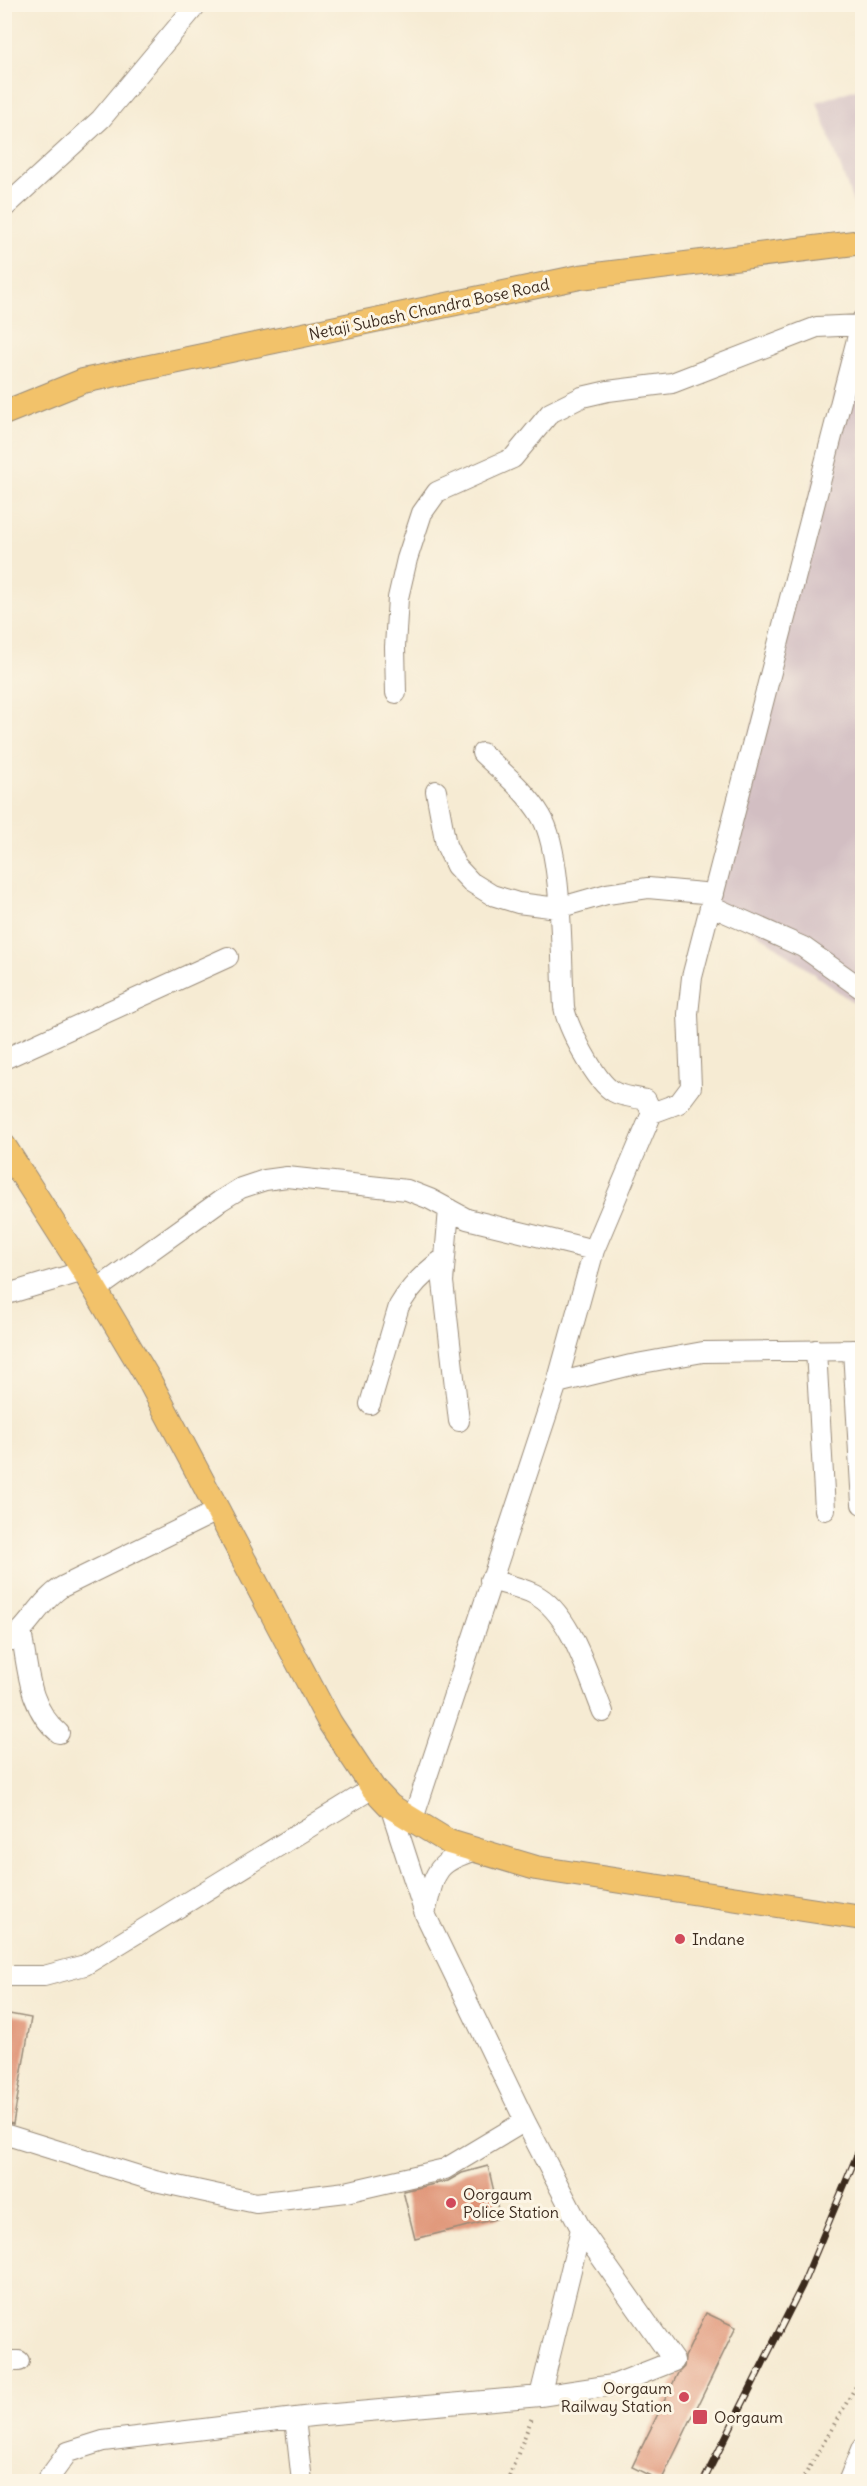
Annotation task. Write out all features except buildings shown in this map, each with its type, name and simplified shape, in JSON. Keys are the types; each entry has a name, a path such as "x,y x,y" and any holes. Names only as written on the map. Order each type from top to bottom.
{"main road":[{"name":"Netaji Subash Chandra Bose Road","path":"4,413 83,381 580,277 862,242"},
{"path":"4,1146 90,1280 149,1380 286,1635 330,1723 373,1788 390,1806 412,1822 449,1842 536,1868 862,1918"}],"street":[{"path":"4,208 101,119 197,4"},
{"path":"396,693 395,647 398,598 407,559 422,513 436,492 513,458 550,412 582,397 608,390 672,383 817,327 862,322 712,900 688,1002 691,1087 679,1103 652,1113 594,1250 557,1383 489,1580 412,1822"},
{"path":"482,753 518,786 543,819 555,864 564,1007 568,1024 605,1086 616,1093 646,1100 652,1113"},
{"path":"436,791 446,845 456,866 471,882 492,895 518,903 558,908 607,894 648,888 712,900 803,947 862,989"},
{"path":"4,1059 228,957"},
{"path":"4,1295 90,1280 241,1188 265,1180 305,1178 407,1190 473,1220 594,1250"},
{"path":"449,1209 443,1259 443,1282 459,1421"},
{"path":"370,1404 399,1306 412,1287 443,1259"},
{"path":"816,1350 825,1510"},
{"path":"557,1383 631,1365 703,1352 858,1350 862,1504"},
{"path":"4,1643 21,1630 41,1602 62,1587 217,1510"},
{"path":"489,1580 536,1595 557,1612 567,1628 603,1712"},
{"path":"21,1630 34,1702 45,1719 59,1733"},
{"path":"4,1976 44,1976 85,1965 373,1788"},
{"path":"45,2481 68,2452 103,2441 295,2418 540,2396 613,2385 674,2361 580,2229 425,1914 390,1806"},
{"path":"425,1914 434,1876 449,1858 476,1851"},
{"path":"4,2134 155,2181 256,2203 346,2192 446,2169 525,2121"},
{"path":"540,2396 580,2229"},
{"path":"295,2418 302,2481"},
{"path":"854,2475 862,2448"}],"path":[{"path":"801,2481 862,2376"},
{"path":"507,2481 540,2396"}],"shaded area":[{"path":"862,87 862,227 817,102"},
{"path":"862,286 862,1009 709,898"}],"railway":[{"path":"703,2482 802,2286 862,2143"}],"place":[{"name":"Indane","path":"680,1939"},
{"name":"Oorgaum Police Station","path":"451,2203"},
{"name":"Oorgaum Railway Station","path":"684,2397"},
{"name":"Oorgaum","path":"700,2417"}]}
